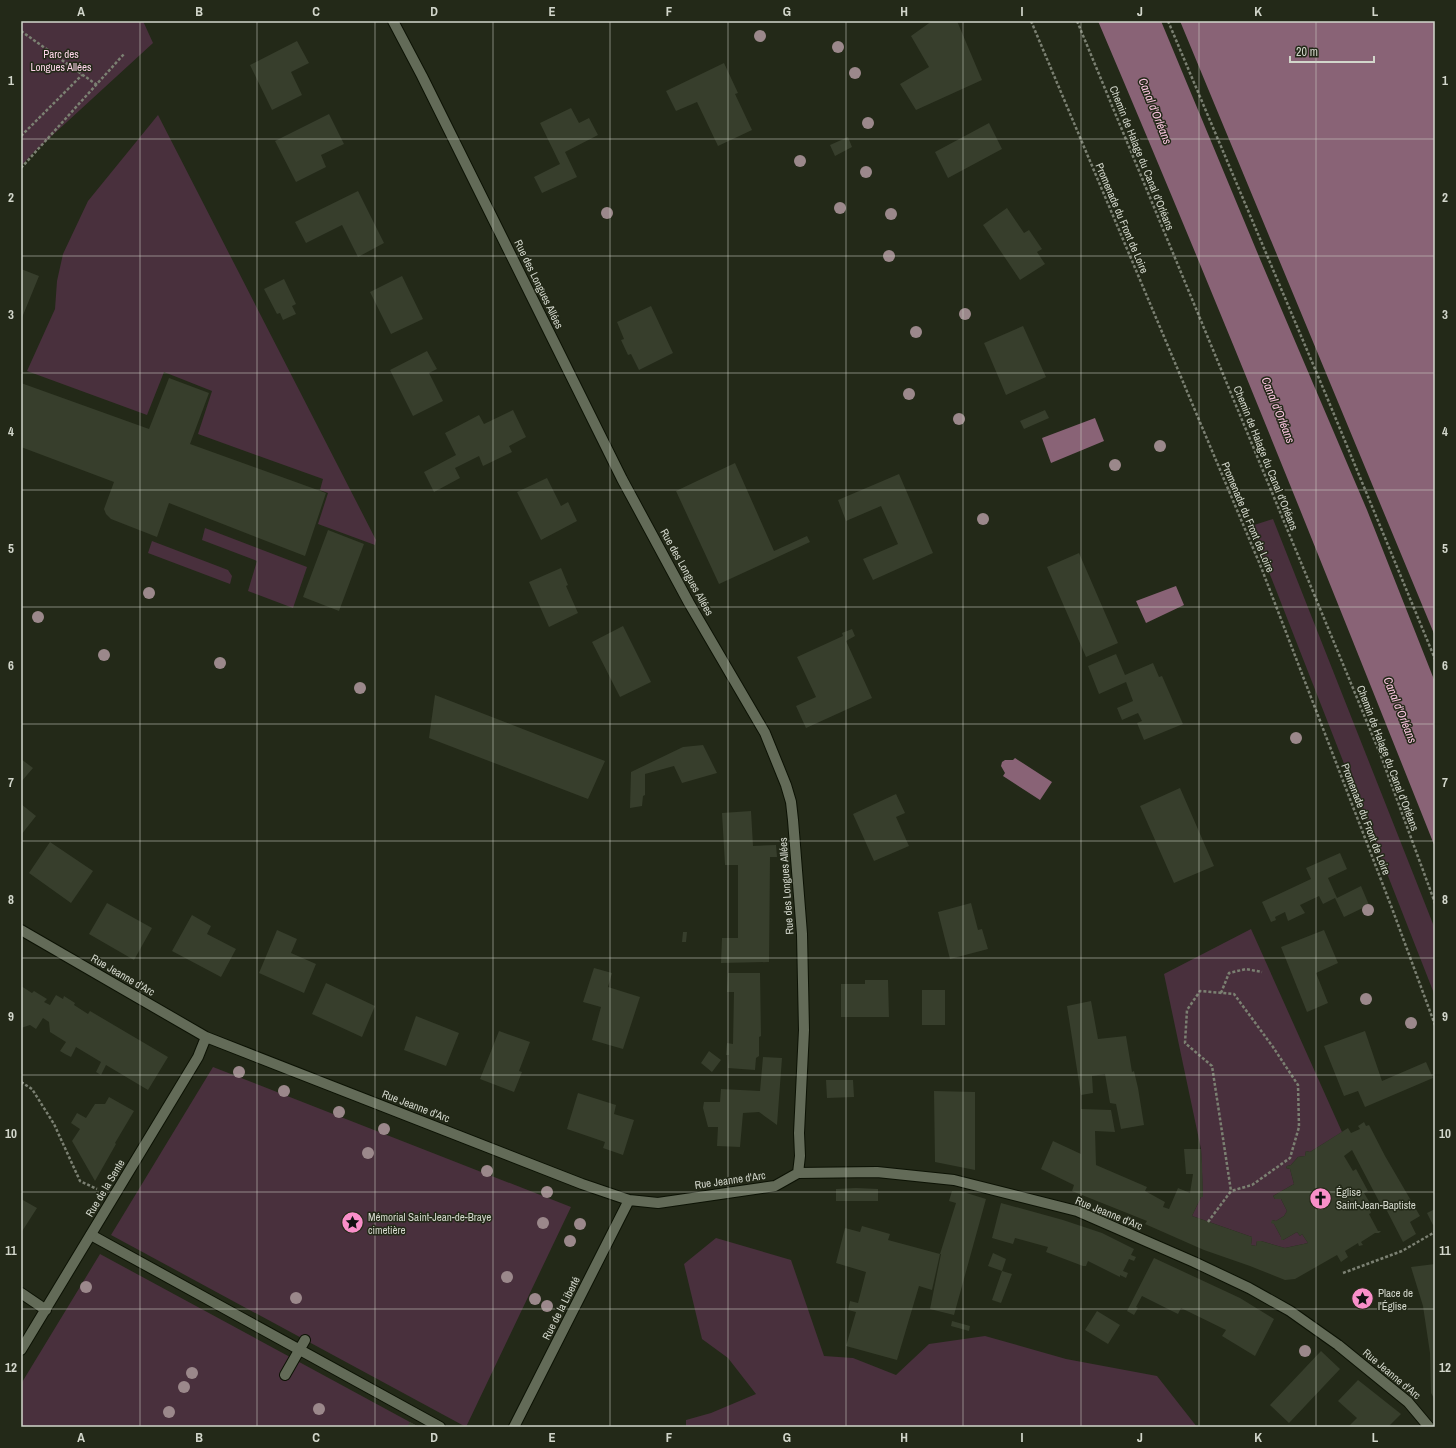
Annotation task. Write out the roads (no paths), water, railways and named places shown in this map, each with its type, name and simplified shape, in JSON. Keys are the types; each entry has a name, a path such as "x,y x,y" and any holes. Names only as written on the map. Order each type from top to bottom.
{"street":[{"name":"Rue des Longues Allées","path":"393,21 426,83 611,458 689,603 765,733 786,785 791,802 793,820 802,934 804,1030 799,1133 800,1156 798,1173"},
{"name":"Rue Jeanne d'Arc","path":"21,930 206,1036 582,1184 629,1200 658,1203 775,1186 798,1173 877,1172 954,1180 1077,1211 1188,1259 1249,1288 1290,1311 1338,1345 1408,1402 1429,1427"},
{"name":"Rue de la Sente","path":"21,1350 198,1057 206,1036"},
{"name":"Rue de la Liberté","path":"514,1427 629,1200"},
{"path":"91,1235 440,1427"},
{"path":"21,1293 46,1310"},
{"path":"285,1375 305,1340"}],"water":[{"name":"Canal d'Orléans","path":"1098,21 1161,21 1367,510 1435,682 1435,847 1227,330"},
{"path":"1180,21 1435,21 1435,636"},
{"path":"1095,418 1104,441 1051,463 1042,438"},
{"path":"1176,586 1184,605 1146,623 1136,601"},
{"path":"1015,758 1052,782 1040,800 1003,776 1005,773 1001,766 1002,762 1005,760 1013,760"}],"place":[{"name":"Église Saint-Jean-Baptiste","path":"1321,1198"},
{"name":"Mémorial Saint-Jean-de-Braye cimetière","path":"352,1223"},
{"name":"Place de l'Église","path":"1363,1299"}],"park label":[{"name":"Parc des Longues Allées","path":"61,60"}]}
